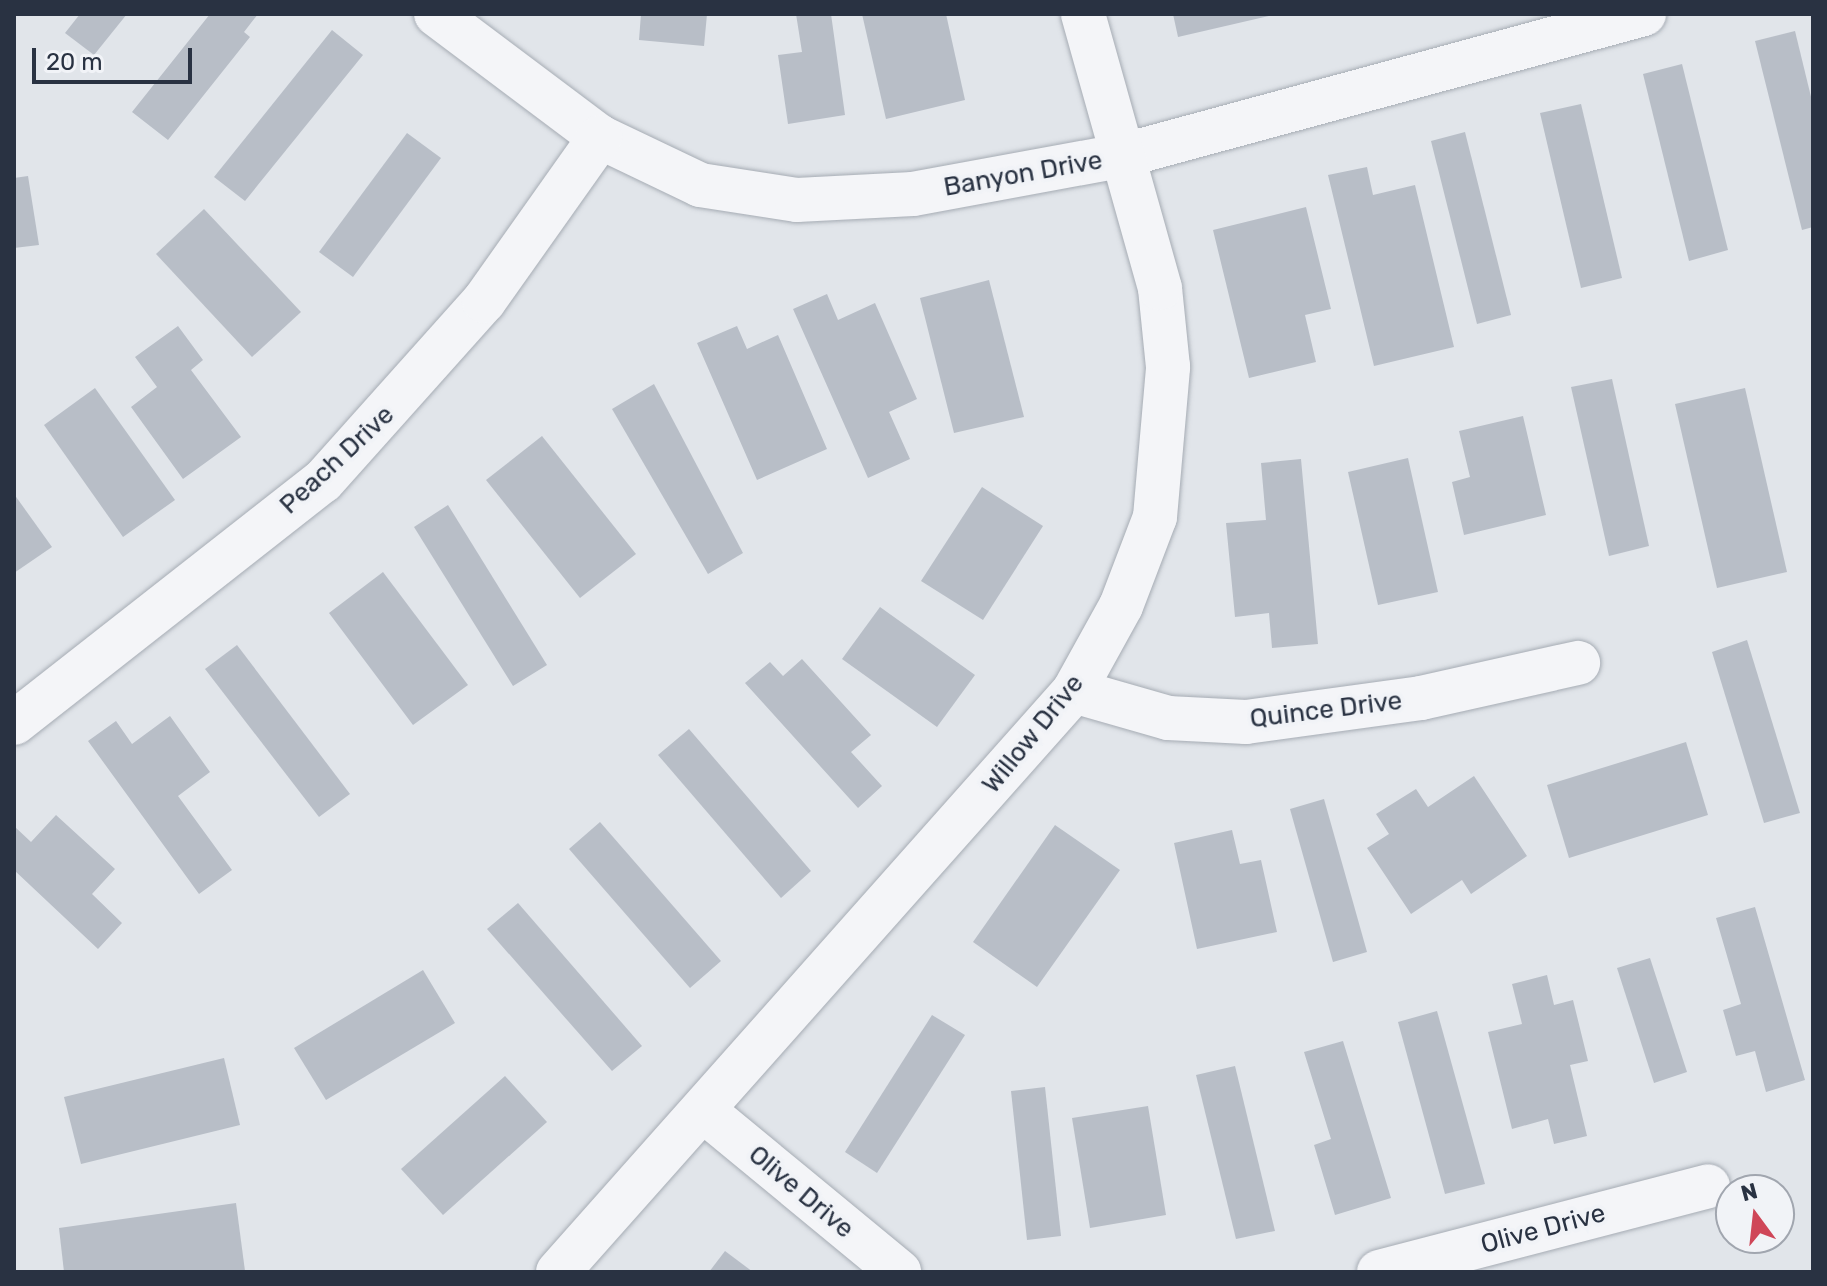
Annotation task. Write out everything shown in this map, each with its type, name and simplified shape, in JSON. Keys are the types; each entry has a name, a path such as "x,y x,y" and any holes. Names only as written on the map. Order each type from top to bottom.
{"street":[{"name":"Banyon Drive","path":"436,14 600,137 700,185 766,199 913,194 1121,156 1644,14"},
{"name":"Willow Drive","path":"558,1272 1074,691 1121,606 1155,517 1168,425 1160,288 1083,14"},
{"name":"Peach Drive","path":"14,723 323,481 484,301 600,137"},
{"name":"Quince Drive","path":"1074,691 1168,718 1246,722 1421,698 1578,663"},
{"name":"Olive Drive","path":"704,1111 899,1272"},
{"name":"Olive Drive","path":"1379,1272 1708,1186"}],"building":[{"path":"80,14 127,14 94,55 65,33"},
{"path":"210,14 258,14 244,32 250,37 168,140 132,112"},
{"path":"641,14 707,14 704,46 639,40"},
{"path":"796,14 831,14 845,115 788,124 778,55 802,52"},
{"path":"862,14 946,14 965,100 886,119"},
{"path":"1173,14 1273,14 1273,15 1178,37"},
{"path":"332,30 363,55 245,201 214,177"},
{"path":"1795,31 1813,105 1813,227 1802,230 1755,41"},
{"path":"1682,64 1728,250 1689,261 1643,74"},
{"path":"1581,104 1622,278 1581,288 1540,113"},
{"path":"1465,132 1511,315 1477,324 1431,141"},
{"path":"407,133 441,158 353,277 319,252"},
{"path":"1367,167 1373,195 1415,185 1454,347 1374,366 1328,175"},
{"path":"28,176 39,245 14,248 14,178"},
{"path":"1306,207 1331,309 1305,315 1316,362 1249,378 1213,230"},
{"path":"204,209 301,312 252,357 156,254"},
{"path":"989,280 1024,417 954,433 920,298"},
{"path":"827,294 838,320 875,303 917,399 889,412 910,459 868,478 793,309"},
{"path":"178,326 203,360 191,370 241,437 183,479 131,407 157,387 135,357"},
{"path":"737,326 747,349 778,335 827,449 757,480 697,343"},
{"path":"1612,379 1649,546 1609,556 1571,387"},
{"path":"654,384 743,553 708,574 612,409"},
{"path":"95,388 175,500 123,537 44,425"},
{"path":"1745,388 1787,572 1717,588 1675,404"},
{"path":"1523,416 1546,515 1464,535 1452,482 1470,477 1459,431"},
{"path":"542,436 636,554 580,598 486,480"},
{"path":"1408,458 1438,592 1378,605 1348,472"},
{"path":"1301,459 1318,644 1272,648 1269,613 1235,617 1226,523 1266,520 1261,463"},
{"path":"982,487 1043,526 983,620 921,581"},
{"path":"14,494 52,547 14,573"},
{"path":"448,505 547,665 513,686 414,527"},
{"path":"383,572 468,685 413,725 329,613"},
{"path":"880,607 975,675 937,727 842,659"},
{"path":"1747,640 1800,813 1764,823 1712,652"},
{"path":"237,645 350,794 319,817 205,669"},
{"path":"802,659 871,735 851,752 882,786 858,808 745,683 770,662 783,676"},
{"path":"170,716 210,772 178,796 232,870 199,894 88,741 116,721 132,744"},
{"path":"689,729 811,871 781,898 658,755"},
{"path":"1686,742 1708,815 1569,858 1547,785"},
{"path":"1474,776 1527,856 1471,894 1462,880 1411,914 1367,848 1389,834 1376,814 1416,789 1428,807"},
{"path":"1324,799 1367,952 1333,962 1290,809"},
{"path":"56,815 115,869 92,894 122,923 98,949 14,870 14,826 31,842"},
{"path":"600,822 721,961 690,988 569,849"},
{"path":"1055,825 1120,870 1037,987 973,942"},
{"path":"1232,830 1240,864 1261,860 1277,932 1197,949 1174,843"},
{"path":"518,903 642,1046 612,1071 487,929"},
{"path":"1755,907 1805,1080 1766,1092 1755,1051 1736,1056 1723,1010 1741,1004 1716,918"},
{"path":"1650,958 1687,1072 1654,1083 1617,968"},
{"path":"423,970 455,1023 326,1100 294,1048"},
{"path":"1547,975 1554,1005 1573,1000 1588,1061 1570,1065 1587,1136 1554,1144 1548,1119 1512,1129 1488,1032 1522,1024 1512,984"},
{"path":"1437,1011 1485,1184 1445,1194 1398,1022"},
{"path":"932,1015 965,1035 877,1173 845,1152"},
{"path":"1343,1041 1391,1198 1335,1215 1314,1145 1331,1139 1304,1052"},
{"path":"224,1058 240,1125 81,1164 64,1097"},
{"path":"1235,1066 1275,1231 1236,1239 1196,1075"},
{"path":"505,1076 547,1122 443,1215 401,1169"},
{"path":"1045,1087 1061,1236 1027,1240 1011,1091"},
{"path":"1148,1106 1166,1215 1090,1228 1072,1118"},
{"path":"236,1203 245,1271 64,1272 59,1228"},
{"path":"725,1251 753,1272 709,1272"}]}
